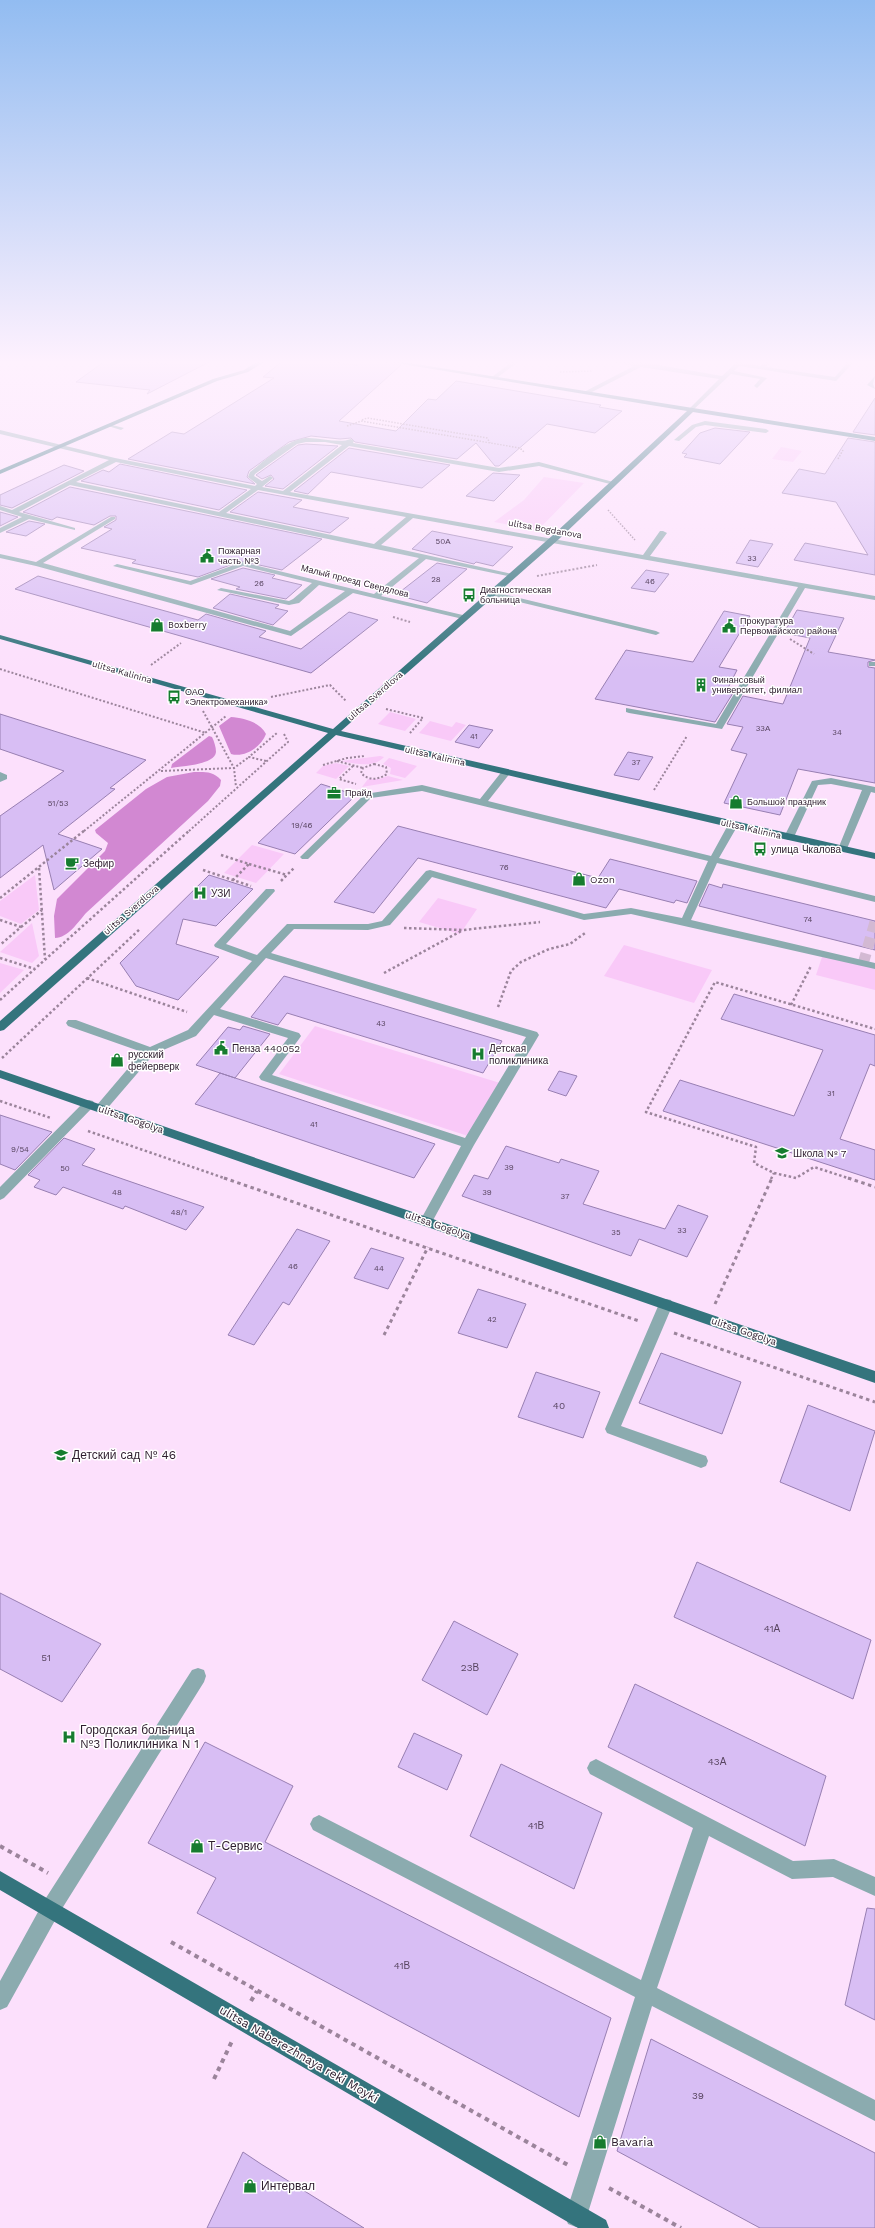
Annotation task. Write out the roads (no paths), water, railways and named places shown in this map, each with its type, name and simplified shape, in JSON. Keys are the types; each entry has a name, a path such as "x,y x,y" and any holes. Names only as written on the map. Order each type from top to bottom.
{"main road":[{"path":"0,472 22,463"},
{"name":"ulitsa Sverdlova","path":"0,1026 553,540 635,463"},
{"name":"ulitsa Kalinina","path":"0,637 334,732 789,838 875,856"},
{"name":"ulitsa Gogolya","path":"0,1074 875,1377"},
{"name":"ulitsa Naberezhnaya reki Moyki","path":"0,1880 51,1908 598,2228"}],"street":[{"path":"13,512 109,463"},
{"name":"ulitsa Bogdanova","path":"132,463 260,486 284,493 646,556 875,598"},
{"path":"260,486 251,478 252,473 266,463"},
{"path":"284,493 323,463"},
{"path":"458,463 499,470 537,464 614,483"},
{"path":"220,514 270,478"},
{"path":"70,483 513,575"},
{"path":"0,508 27,518 73,529"},
{"path":"376,546 411,516"},
{"path":"0,531 27,518"},
{"path":"38,564 113,518"},
{"path":"646,556 663,533"},
{"path":"0,556 38,564 291,634 352,590"},
{"path":"376,596 425,556"},
{"name":"Малый проезд Свердлова","path":"117,566 192,583 242,564 464,618"},
{"path":"221,590 289,602 296,601 318,582"},
{"path":"629,710 719,727 803,585"},
{"path":"493,593 656,633"},
{"path":"482,803 506,772"},
{"path":"0,775 4,776 0,779"},
{"path":"789,838 815,783 831,781 871,789 843,849"},
{"path":"305,857 368,796 422,788 875,899"},
{"path":"684,922 713,860 733,825"},
{"path":"0,1195 69,1125 95,1106 150,1051 192,1033 291,926 368,927 386,923 430,873 584,917 631,911 875,966"},
{"path":"270,891 219,944 364,984 533,1035 468,1144 426,1221"},
{"path":"210,1014 295,1036 265,1077 468,1144"},
{"path":"72,1023 150,1051"},
{"path":"666,1304 612,1429 701,1461"},
{"path":"0,2000 51,1908 198,1676"},
{"path":"596,1768 792,1870 834,1868 875,1887"},
{"path":"319,1824 875,2111"},
{"path":"576,2216 646,1992 704,1824"}],"tunnel":[{"path":"863,964 875,922"}],"place":[{"name":"Пожарная часть №3","path":"207,556"},
{"name":"Диагностическая больница","path":"469,595"},
{"name":"Boxberry","path":"157,625"},
{"name":"Прокуратура Первомайского района","path":"729,626"},
{"name":"Финансовый университет, филиал","path":"701,685"},
{"name":"ОАО «Электромеханика»","path":"174,697"},
{"name":"Прайд","path":"334,793"},
{"name":"Большой праздник","path":"736,802"},
{"name":"улица Чкалова","path":"760,849"},
{"name":"Зефир","path":"72,863"},
{"name":"Ozon","path":"579,879"},
{"name":"УЗИ","path":"200,893"},
{"name":"Пенза 440052","path":"221,1048"},
{"name":"Детская поликлиника","path":"478,1054"},
{"name":"русский фейерверк","path":"117,1060"},
{"name":"Школа № 7","path":"782,1153"},
{"name":"Детский сад № 46","path":"61,1455"},
{"name":"Городская больница №3 Поликлиника N 1","path":"69,1737"},
{"name":"Т-Сервис","path":"197,1846"},
{"name":"Bavaria","path":"600,2142"},
{"name":"Интервал","path":"250,2186"}]}
